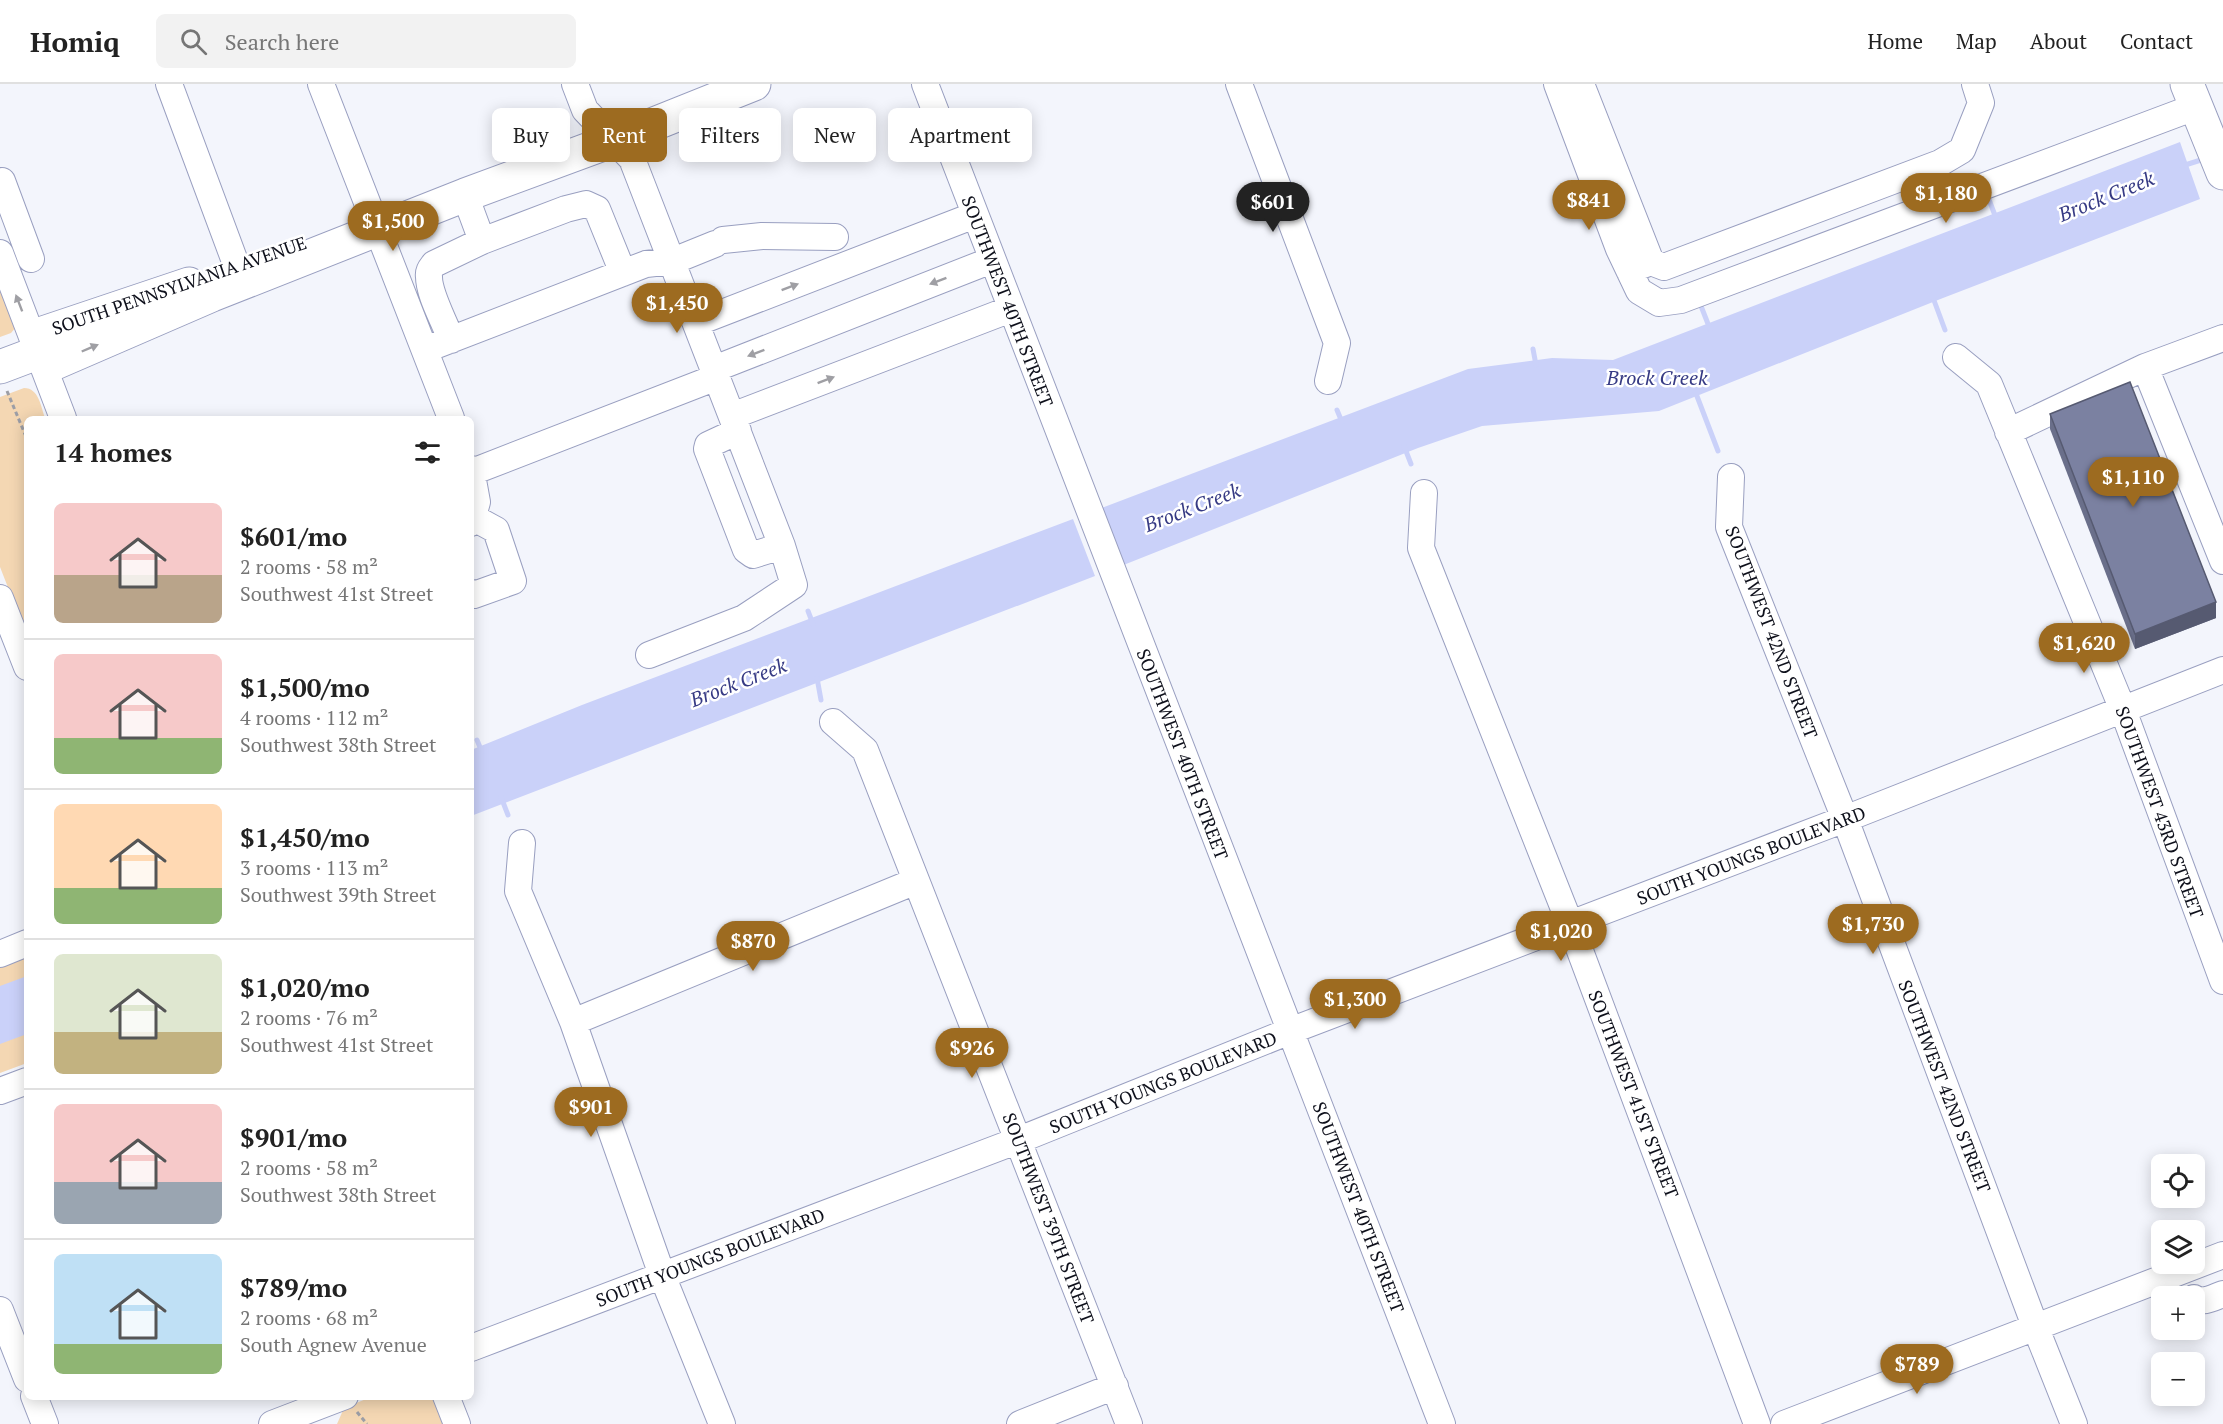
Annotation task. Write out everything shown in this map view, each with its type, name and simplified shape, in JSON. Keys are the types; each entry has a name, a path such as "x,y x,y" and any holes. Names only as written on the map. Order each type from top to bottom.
{"main road":[{"name":"SOUTH PENNSYLVANIA AVENUE","path":"656,108 704,84"},
{"name":"SOUTH PENNSYLVANIA AVENUE","path":"667,112 754,84"},
{"path":"2191,95 2223,173"},
{"name":"SOUTH PENNSYLVANIA AVENUE","path":"2,366 37,353 55,363 240,275 582,142"},
{"name":"SOUTH PENNSYLVANIA AVENUE","path":"375,223 465,195 582,143"}],"street":[{"path":"169,84 240,275"},
{"path":"321,84 425,350 444,416"},
{"path":"575,84 584,108"},
{"name":"SOUTHWEST 40TH STREET","path":"925,84 1442,1424"},
{"path":"1239,84 1337,343 1328,381"},
{"path":"1557,84 1619,249 1640,266 1664,267 1941,163 1962,150 1981,103 1975,84"},
{"path":"1581,84 1640,266 1639,291 1659,303 1680,300 2191,95"},
{"path":"633,162 782,546 794,585 744,618 649,655"},
{"path":"1,180 31,259"},
{"path":"465,195 482,241"},
{"path":"451,340 432,291 428,276 430,268 482,241 566,209 586,204 597,209 623,273"},
{"path":"696,323 975,216"},
{"path":"425,350 646,264 673,261 719,242 832,228 846,266"},
{"path":"0,253 62,416"},
{"path":"474,469 992,260"},
{"path":"782,546 753,555 746,550 706,448 708,444 735,423 1011,309"},
{"path":"2008,432 2145,367 2223,338"},
{"name":"SOUTHWEST 43RD STREET","path":"1956,357 1989,384 2123,710 2223,981"},
{"path":"2145,367 2223,561"},
{"name":"SOUTHWEST 42ND STREET","path":"1731,477 1729,527 1845,819 2074,1424"},
{"path":"474,483 477,502 474,513"},
{"path":"726,499 759,487"},
{"name":"SOUTHWEST 41ST STREET","path":"1424,493 1421,548 1570,924 1757,1424"},
{"path":"474,522 496,530 513,581 474,595"},
{"path":"0,598 24,659"},
{"name":"SOUTH YOUNGS BOULEVARD","path":"474,1347 1019,1140 1290,1031 1845,819 2223,670"},
{"name":"SOUTHWEST 39TH STREET","path":"833,722 865,750 1129,1424"},
{"path":"522,843 518,891 573,1022 662,1275 722,1424"},
{"path":"573,1022 916,881"},
{"path":"0,954 24,945"},
{"path":"0,1091 24,1082"},
{"path":"2205,1262 2223,1255"},
{"path":"1784,1424 2171,1274"},
{"path":"2175,1274 2184,1286"},
{"path":"2205,1301 2223,1294"},
{"path":"0,1310 24,1371"},
{"path":"1020,1424 1115,1386"},
{"path":"36,1400 45,1424"},
{"path":"272,1424 336,1400"},
{"path":"448,1400 457,1424"}],"path":[{"path":"2,366 4,384 24,432"}],"shaded area":[{"path":"0,276 16,327 11,333 0,337"},
{"path":"24,388 29,389 36,395 44,416 24,416 24,628 0,567 0,397"},
{"path":"24,956 24,1064 0,1073 0,965"},
{"path":"364,1400 439,1400 448,1424 337,1424 344,1408"}],"water":[{"name":"Brock Creek","path":"2180,142 2200,199 1659,411 1482,426 1418,448 1121,566 1099,509 1468,369 1552,358 1613,360"},
{"name":"Brock Creek","path":"1073,519 1095,576 474,815 474,749 582,705"},
{"path":"24,977 24,1035 0,1044 0,986"}],"building":[{"path":"2130,382 2216,602 2135,634 2050,414"}],"waterway":[{"name":"Brock Creek","path":"2182,166 2204,159"},
{"path":"1988,197 1996,218"},
{"path":"1932,295 1945,330"},
{"path":"1701,306 1710,329"},
{"path":"1533,349 1536,365"},
{"path":"1695,391 1718,451"},
{"path":"1337,410 1342,422"},
{"path":"1404,446 1411,464"},
{"path":"808,611 813,624"},
{"path":"817,678 821,700"},
{"path":"477,740 482,752"},
{"path":"501,797 508,815"}]}
